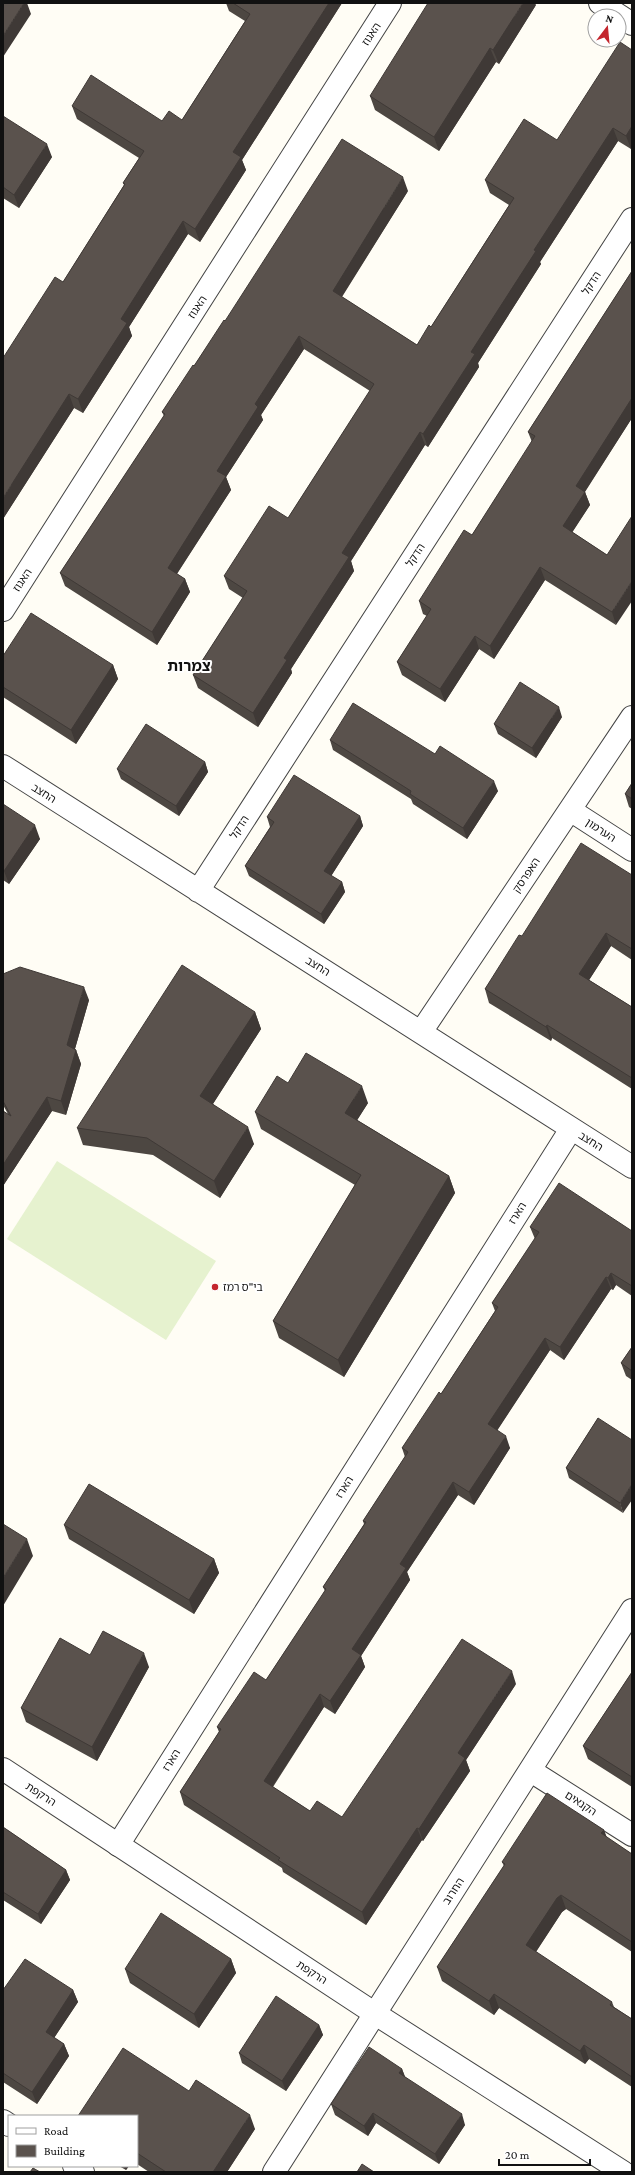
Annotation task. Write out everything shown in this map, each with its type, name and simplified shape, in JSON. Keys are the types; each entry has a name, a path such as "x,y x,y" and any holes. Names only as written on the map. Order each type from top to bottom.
{"street":[{"name":"האגוז","path":"3,610 390,3"},
{"path":"600,3 632,24"},
{"name":"הדקל","path":"198,891 632,219"},
{"name":"האפרסק","path":"421,1032 632,717"},
{"name":"החצב","path":"3,766 632,1167"},
{"name":"הערמון","path":"570,810 632,850"},
{"name":"הארז","path":"118,1844 571,1128"},
{"name":"החרוב","path":"274,2172 374,2013 531,1771 632,1610"},
{"name":"הרקפת","path":"3,1769 374,2013 622,2172"},
{"name":"הקנאים","path":"531,1771 632,1835"}],"green space":[{"path":"57,1161 216,1261 166,1340 7,1239"}],"building":[{"path":"3,3 24,3 3,36"},
{"path":"233,3 329,3 233,152 241,157 195,229 183,221 121,319 127,323 78,399 69,394 3,498 3,358 55,277 63,282 144,151 72,106 91,75 162,121 169,111 182,120 250,14"},
{"path":"428,3 523,3 493,50 490,48 434,137 370,96"},
{"path":"627,47 632,50 632,126 626,136 613,128 534,250 536,251 471,352 475,354 423,434 420,432 342,553 349,557 284,658 287,660 253,713 193,675 247,591 224,576 269,506 288,518 374,384 299,336 255,404 258,407 217,471 226,476 168,568 185,579 152,632 60,573 165,414 162,412 224,320 225,321 342,139 403,177 333,291 417,345 429,325 431,327 514,198 485,180 524,119 557,140 616,48 627,48"},
{"path":"3,116 47,144 14,195 3,187"},
{"path":"632,271 632,398 576,486 585,492 563,526 607,555 632,516 632,581 612,612 540,567 490,646 475,636 440,689 397,662 431,609 419,601 464,530 472,535 535,436 528,432"},
{"path":"31,613 113,665 71,730 3,687 3,656"},
{"path":"520,682 559,707 532,748 494,724"},
{"path":"353,703 435,754 440,746 494,781 463,828 410,794 411,791 330,740"},
{"path":"146,724 205,762 176,806 117,769"},
{"path":"294,775 360,816 324,871 342,882 321,914 245,866 274,822 267,817"},
{"path":"632,783 632,799 625,794"},
{"path":"3,804 35,825 4,871 3,870"},
{"path":"581,843 632,875 632,949 606,933 579,974 632,1007 632,1078 547,1025 546,1027 485,989 519,935 522,936"},
{"path":"182,965 255,1012 200,1096 248,1127 214,1181 147,1138 77,1128"},
{"path":"20,967 84,987 67,1045 76,1050 61,1101 47,1097 3,1165 3,1111 11,1116 3,1101 3,974"},
{"path":"306,1053 362,1086 345,1113 449,1176 338,1360 273,1321 361,1175 255,1112 277,1076 288,1083"},
{"path":"559,1183 632,1231 632,1286 611,1273 608,1278 606,1277 560,1347 545,1338 488,1424 506,1436 469,1492 453,1482 400,1564 406,1568 352,1649 361,1655 330,1701 320,1694 264,1781 310,1811 317,1801 342,1817 462,1639 512,1671 458,1753 465,1758 419,1829 417,1828 362,1912 278,1860 280,1858 180,1792 221,1729 217,1727 254,1672 266,1680 326,1589 323,1587 366,1522 363,1521 408,1452 402,1448 439,1392 441,1394 498,1307 492,1303 539,1232 530,1227"},
{"path":"632,1347 632,1371 621,1363"},
{"path":"598,1418 632,1440 632,1484 620,1503 566,1468"},
{"path":"89,1484 214,1559 189,1600 64,1525"},
{"path":"3,1524 27,1539 3,1578"},
{"path":"103,1631 144,1653 92,1747 21,1708 60,1638 90,1655"},
{"path":"632,1672 632,1777 583,1746"},
{"path":"547,1793 604,1830 601,1833 632,1854 632,1942 561,1895 557,1898 526,1945 612,2002 610,2005 632,2019 632,2077 584,2045 580,2051 494,1994 489,2001 437,1967 505,1864 502,1862"},
{"path":"3,1827 66,1870 38,1914 3,1892"},
{"path":"161,1913 231,1959 194,2014 125,1969"},
{"path":"25,1959 73,1990 46,2032 64,2044 32,2092 3,2073 3,1990"},
{"path":"276,1996 319,2025 282,2081 239,2053"},
{"path":"369,2047 402,2069 399,2073 462,2114 435,2154 373,2113 364,2126 331,2104"},
{"path":"123,2048 189,2091 196,2080 250,2115 213,2172 166,2172 138,2154 138,2115 79,2115"},
{"path":"362,2164 374,2172 357,2172"},
{"path":"33,2168 40,2172 30,2172"}],"place":[{"name":"בי\"ס רמז","path":"215,1287"}],"district":[{"name":"צמרות","path":"189,666"}]}
